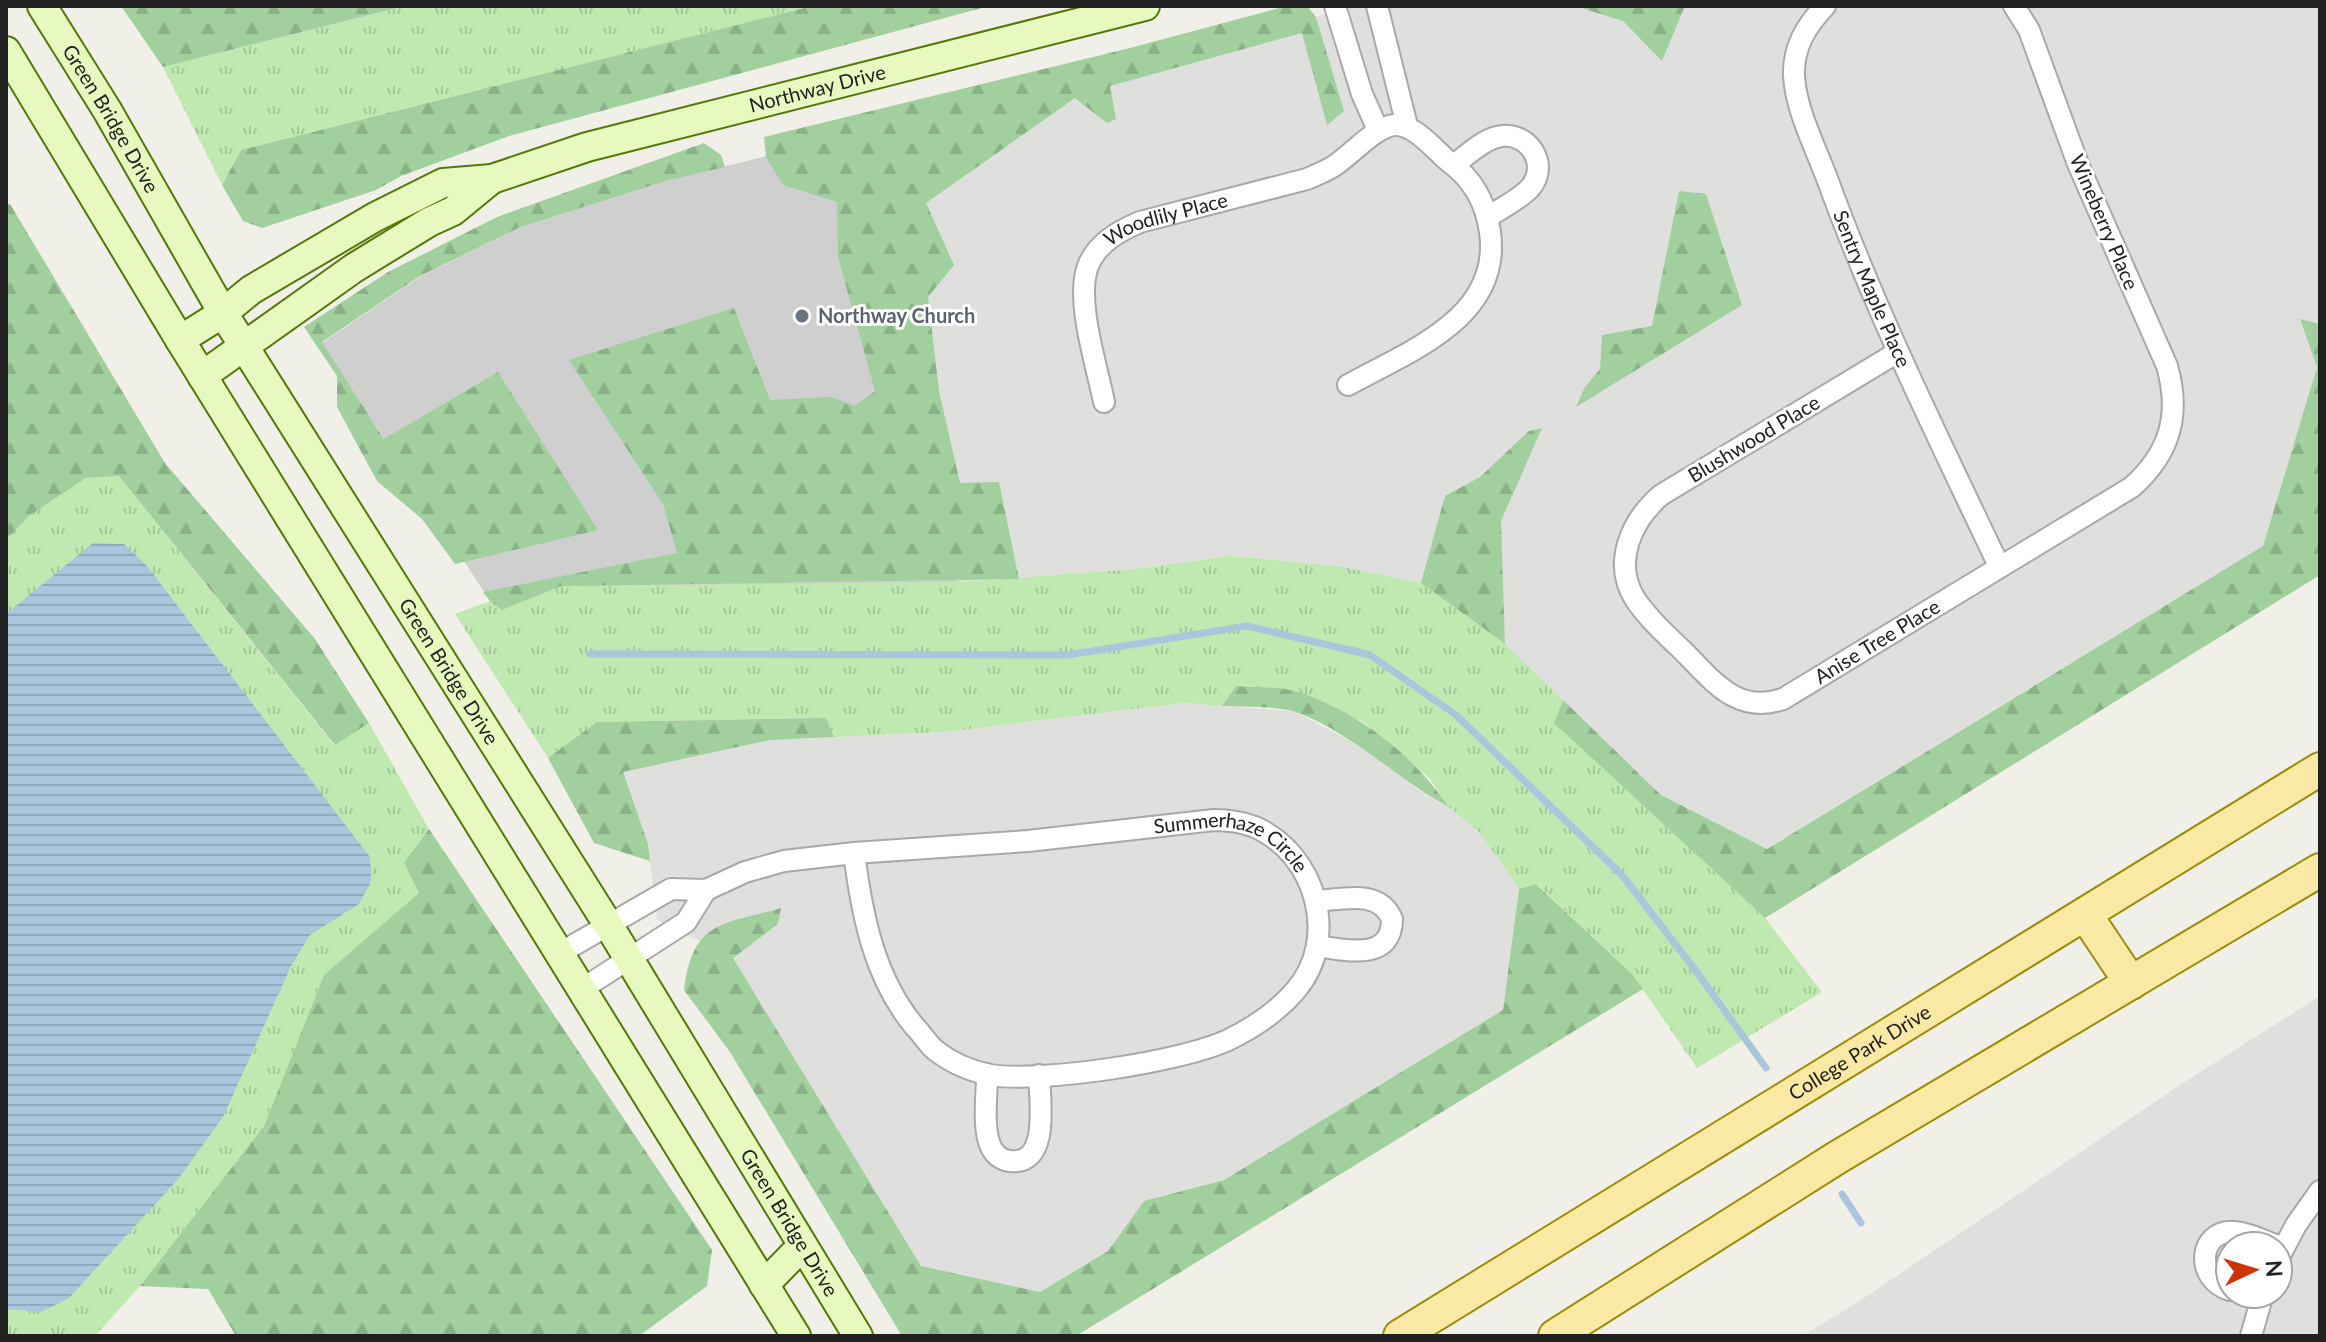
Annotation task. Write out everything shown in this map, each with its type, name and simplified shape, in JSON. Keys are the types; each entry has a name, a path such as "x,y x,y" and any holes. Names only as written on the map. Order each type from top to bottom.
{"main road":[{"name":"Green Bridge Drive","path":"42,6 107,110 223,313 609,926 858,1336"},
{"name":"Northway Drive","path":"180,340 223,313 251,290 389,210 443,183 492,179 587,147 1145,6"},
{"path":"6,51 202,376 796,1336"},
{"name":"Northway Drive","path":"202,376 354,268 429,222 453,211 492,179"},
{"name":"College Park Drive","path":"1400,1336 2320,769"},
{"path":"1555,1336 1838,1157 2320,870"},
{"path":"2085,914 2131,983"},
{"path":"764,1285 802,1246"}],"street":[{"path":"1335,6 1362,94 1378,130 1393,125 1407,126 1454,165 1474,187 1488,217 1491,242 1489,269 1481,291 1466,311 1430,340 1348,385"},
{"path":"1377,6 1407,126"},
{"name":"Sentry Maple Place","path":"1825,6 1811,20 1795,58 1794,79 1798,99 1841,216 1898,352 1999,566"},
{"name":"Wineberry Place","path":"2014,6 2029,30 2078,164 2167,366 2173,401 2167,441"},
{"name":"Woodlily Place","path":"1104,402 1084,283 1088,265 1100,247 1119,232 1140,222 1307,179 1332,167 1378,130"},
{"path":"1454,165 1497,137 1520,138 1529,143 1538,167 1531,187 1488,217"},
{"name":"Blushwood Place","path":"1627,544 1644,509 1661,495 1898,352"},
{"name":"Anise Tree Place","path":"1627,544 1630,587 1633,596 1651,619 1724,691 1754,705 1783,699 2132,487 2158,459 2167,441"},
{"name":"Summerhaze Circle","path":"560,953 671,889 706,890 745,872 784,861 854,853 1014,842 1185,821 1233,821 1254,827 1273,838 1293,856 1308,878 1317,901 1317,946 1309,971 1297,990 1274,1011 1226,1041 1172,1057 1110,1068 1013,1077 987,1074 961,1065 934,1049 901,1010 877,962 860,904 854,853"},
{"path":"582,989 686,922 706,890"},
{"path":"1317,901 1370,898 1381,903 1392,919 1389,938 1372,949 1346,950 1317,946"},
{"path":"987,1074 988,1139 992,1151 1001,1159 1013,1162 1026,1159 1036,1150 1040,1133 1039,1075"},
{"path":"2292,1230 2320,1191"},
{"path":"2214,1240 2206,1252 2205,1268 2214,1283"},
{"path":"2251,1336 2258,1310"}],"shaded area":[{"path":"1351,6 1575,6 1623,20 1662,61 1685,6 2320,6 2320,324 2300,320 2317,366 2263,546 1766,849 1661,795 1505,644 1500,521 1421,583 1338,566 1231,556 1135,569 959,582 888,177 1087,87"},
{"path":"832,140 959,582 490,601 322,343 421,276 521,227 666,181"},
{"path":"1184,703 1294,711 1356,744 1423,793 1449,807 1480,833 1519,889 1503,1010 1224,1180 1144,1201 1108,1251 1040,1292 921,1266 733,958 657,920 648,844 622,772 770,740 944,732"},
{"path":"2320,996 2320,1336 1802,1336 1861,1300 2186,1081"}],"green space":[{"path":"121,6 405,6 163,67"},
{"path":"405,6 812,6 241,150 222,185 163,67"},
{"path":"812,6 989,6 509,136 401,176 376,190 262,228 243,221 222,185 241,150"},
{"path":"1287,6 1307,6 1316,17 1344,111 1327,125 1302,33 1110,86 1116,119 1107,123 1075,98 926,203 954,265 928,297 939,391 960,483 999,482 1019,579 561,586 502,610 483,592 677,553 663,504 569,360 734,308 770,400 831,397 855,406 875,391 838,257 837,202 783,185 766,157 764,137 1130,48"},
{"path":"1575,6 1685,6 1662,61 1623,21"},
{"path":"704,143 721,155 725,167 666,181 521,227 420,276 322,342 384,439 498,372 598,530 455,564 422,519 377,481 337,407 337,376 304,327 388,272 497,217"},
{"path":"1679,191 1706,194 1742,305 1576,407 1585,387 1600,369 1602,335 1652,326"},
{"path":"10,204 165,463 315,639 369,723 335,745 119,476 86,478 29,516 6,540 6,205"},
{"path":"2300,319 2320,324 2320,575 1765,918 1554,723 1563,700 1661,795 1767,849 2263,546 2317,367"},
{"path":"1542,428 1501,521 1505,644 1421,583 1445,496 1480,477 1529,431"},
{"path":"119,476 334,745 369,723 429,829 404,863 420,893 324,976 264,1126 140,1286 95,1336 6,1336 6,540 29,516 86,478"},
{"path":"1231,556 1338,566 1421,583 1505,644 1563,700 1555,723 1765,918 1822,992 1697,1068 1633,975 1537,884 1519,889 1480,833 1449,807 1430,779 1362,721 1236,686 1222,706 1184,703 944,732 834,737 825,718 597,722 548,758 455,614 490,601 561,586 959,582 1135,569"},
{"path":"1236,686 1291,690 1342,711 1363,723 1401,753 1449,807 1317,721 1280,709 1222,706"},
{"path":"826,718 834,737 770,740 623,772 648,844 650,861 594,843 548,758 597,722"},
{"path":"429,829 712,1250 707,1286 639,1336 236,1336 208,1289 140,1286 264,1126 324,975 419,893 404,863"},
{"path":"1536,884 1633,975 1643,989 1076,1336 902,1336 730,1052 684,990 688,967 703,938 727,923 781,908 778,924 733,958 921,1266 1040,1292 1108,1251 1144,1201 1224,1180 1503,1010 1519,889"}],"water":[{"path":"93,543 124,544 147,566 370,857 371,882 359,904 310,935 291,966 223,1117 179,1178 69,1298 41,1312 6,1309 6,614"}],"waterway":[{"path":"590,654 1068,655 1247,626 1370,655 1456,715 1622,875 1766,1068"},
{"path":"1842,1194 1861,1223"}],"place":[{"name":"Northway Church","path":"802,316"}]}
